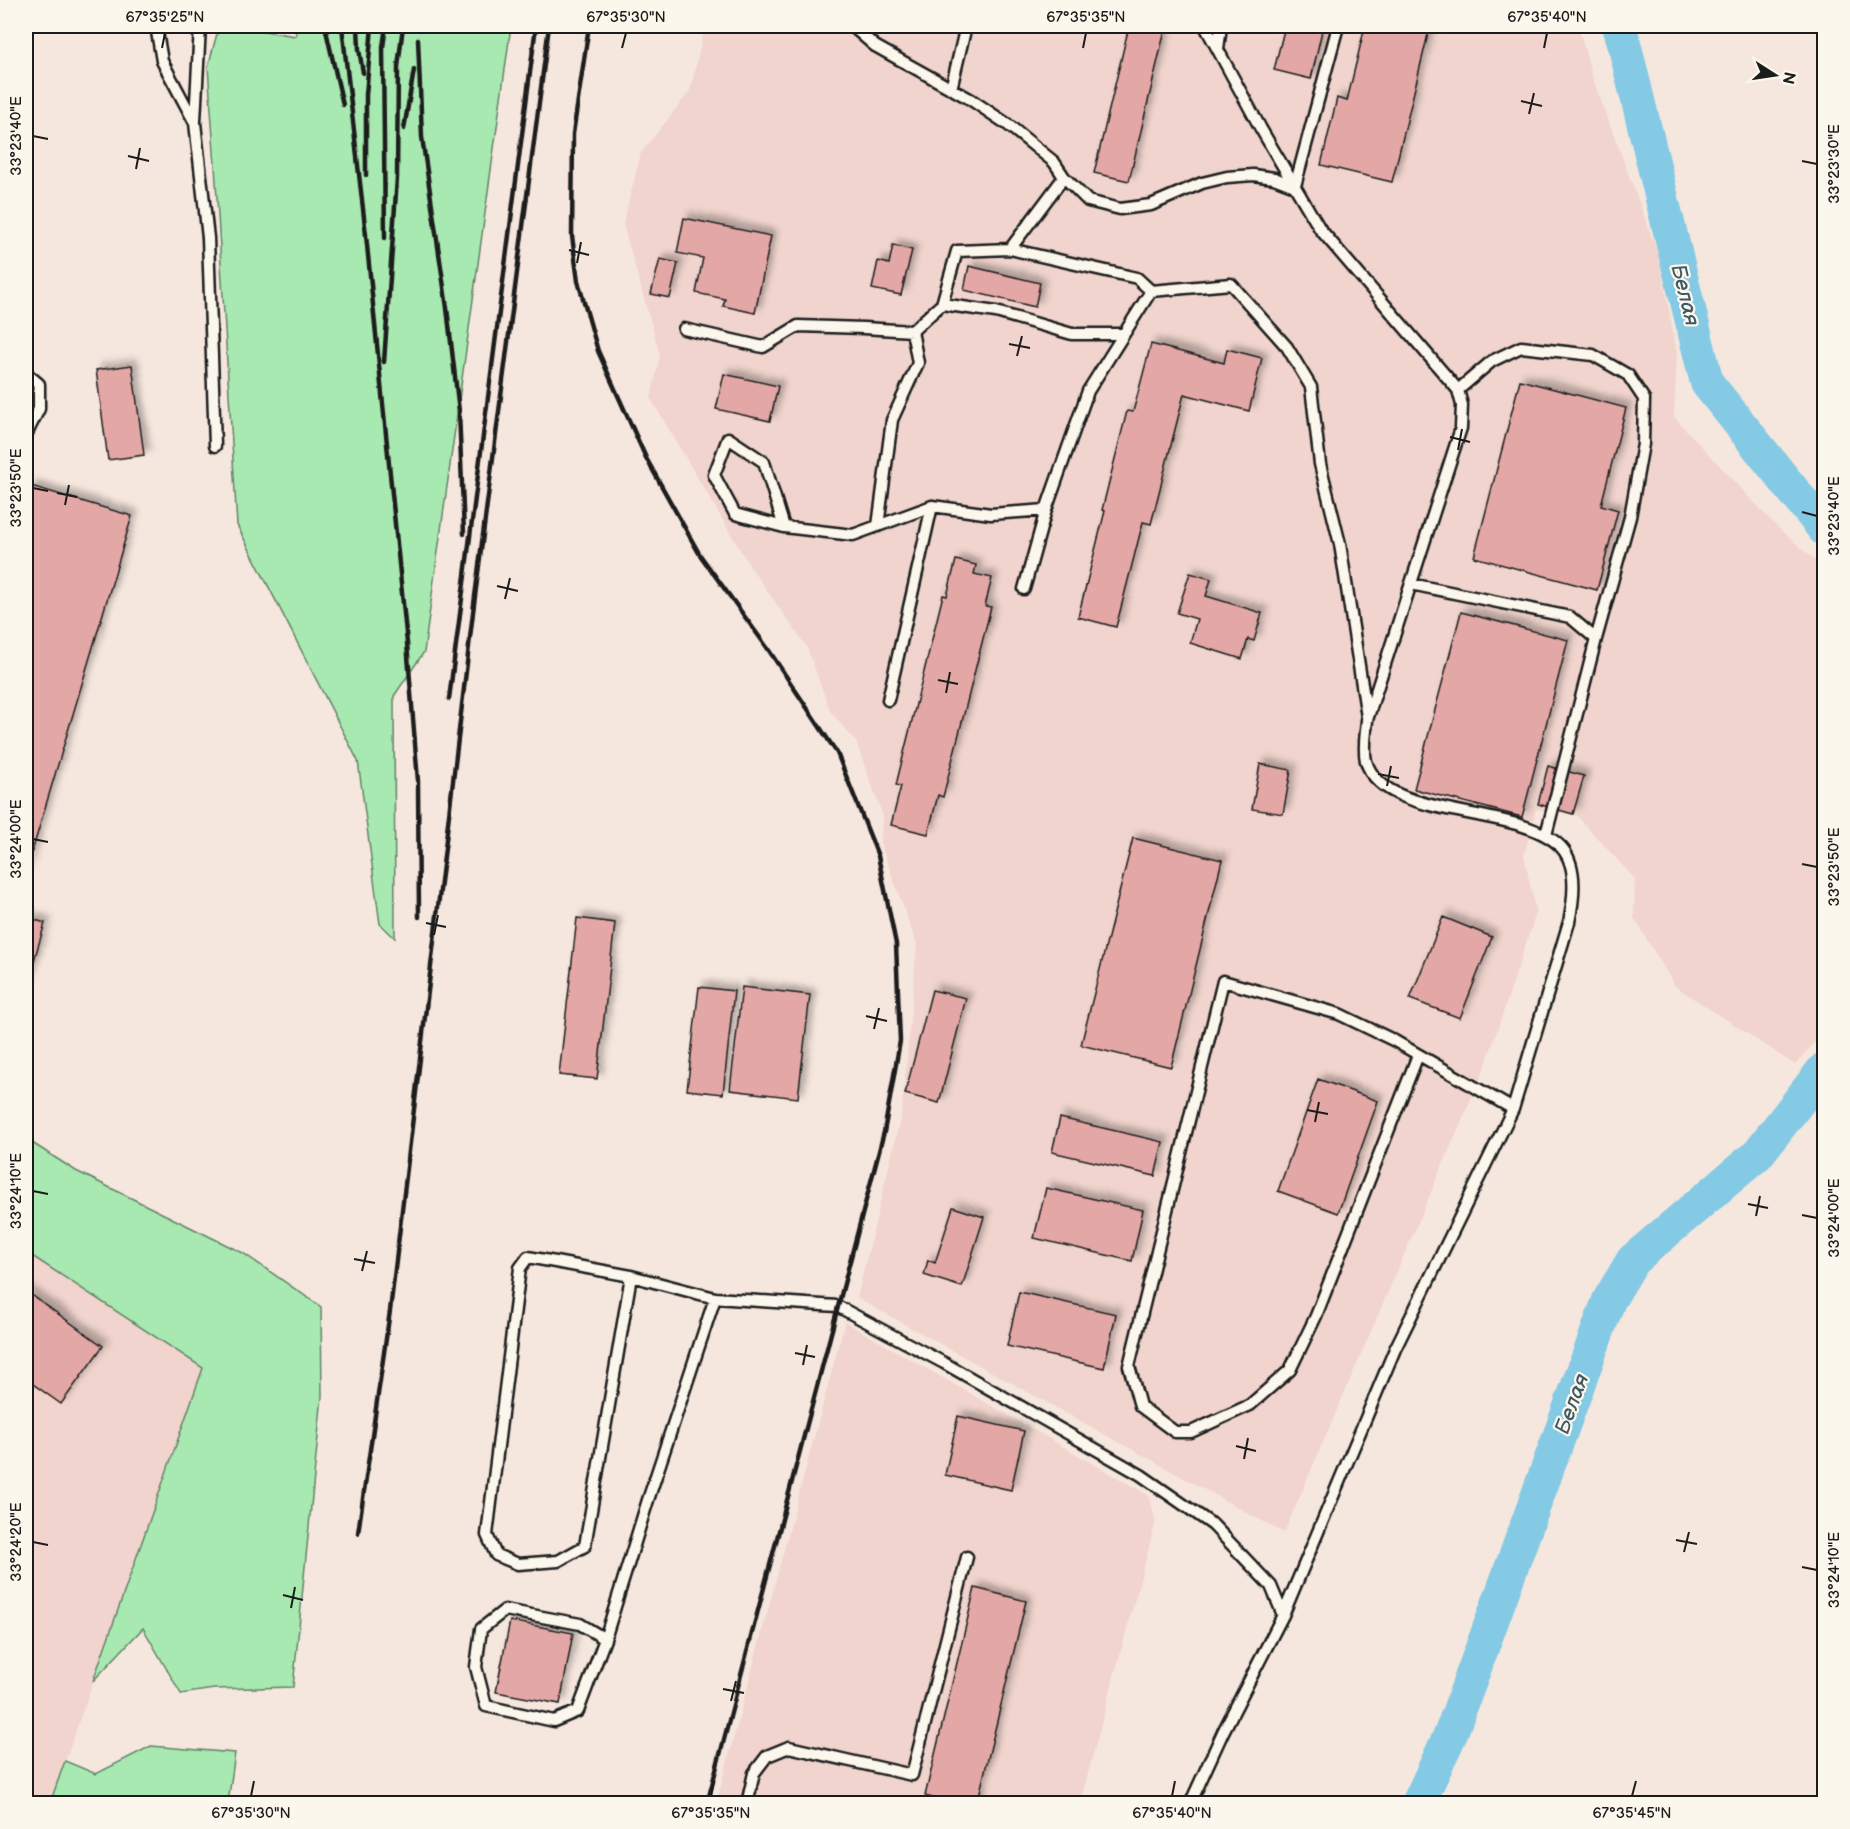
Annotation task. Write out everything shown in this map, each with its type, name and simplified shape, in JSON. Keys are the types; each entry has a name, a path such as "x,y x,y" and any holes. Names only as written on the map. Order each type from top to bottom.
{"lane":[{"path":"156,26 162,61 195,123"},
{"path":"200,26 195,123 208,238 215,446"},
{"path":"852,26 875,46 1007,124 1054,162 1064,177 1088,201 1120,209 1151,204 1202,183 1227,177 1253,175 1275,178 1295,186"},
{"path":"951,89 966,26"},
{"path":"1205,26 1260,129 1320,229 1458,390 1462,405 1461,428 1367,720"},
{"path":"1218,49 1221,26"},
{"path":"1295,186 1338,26"},
{"path":"1010,249 1064,177"},
{"path":"684,329 763,347 798,326 912,331 942,304 957,251 1010,249 1137,278 1151,291 1231,284 1287,347 1311,387 1320,464 1340,544 1367,720 1366,762 1374,777 1387,789 1413,800 1508,822 1546,836 1562,848 1569,862 1573,906 1513,1109 1395,1349 1283,1614 1190,1803"},
{"path":"1024,589 1046,510 1088,390 1151,291"},
{"path":"942,304 996,312 1072,333 1124,334"},
{"path":"878,526 892,420 918,363 912,331"},
{"path":"1458,390 1492,361 1521,347 1593,355 1628,375 1644,399 1643,444 1630,517 1596,639 1546,836"},
{"path":"26,373 39,384 39,409 26,435"},
{"path":"784,527 764,462 728,438 714,475 735,514 784,527 853,535 932,506 991,514 1046,510"},
{"path":"888,700 932,506"},
{"path":"1411,584 1570,617 1596,639"},
{"path":"1418,1055 1316,1316 1290,1370 1250,1405 1191,1432 1175,1432 1140,1406 1129,1366 1223,981 1339,1014 1393,1040 1513,1109"},
{"path":"631,1276 585,1546 558,1561 519,1564 496,1555 487,1535 520,1268 528,1257 631,1276 715,1298 837,1306 944,1363 1141,1475 1213,1525 1271,1586 1283,1614"},
{"path":"605,1639 580,1624 505,1610 481,1629 476,1667 486,1706 554,1721 578,1711 605,1639 715,1298"},
{"path":"747,1803 754,1773 767,1756 789,1746 912,1775 967,1557"}],"shaded area":[{"path":"705,26 1578,26 1593,79 1659,256 1677,353 1674,417 1777,527 1824,568 1824,1031 1795,1065 1675,986 1634,918 1635,879 1576,815 1536,809 1524,855 1536,913 1485,1067 1284,1533 857,1298 902,1112 917,945 880,842 883,816 856,742 830,711 807,647 751,568 651,399 660,355 623,224 641,153 690,91"},
{"path":"26,1252 204,1368 50,1804 26,1803"},
{"path":"845,1322 1148,1495 1156,1521 1080,1803 716,1804"}],"green space":[{"path":"219,26 296,36 295,26 511,26 424,652 394,696 395,938 380,924 358,761 237,525 208,67"},
{"path":"26,1139 76,1171 243,1253 321,1307 322,1396 293,1687 214,1689 181,1694 143,1628 93,1681 203,1368 26,1252"},
{"path":"151,1746 235,1753 228,1803 50,1803 65,1761 96,1774"}],"building":[{"path":"1129,26 1166,26 1129,181 1094,173"},
{"path":"1285,26 1323,26 1311,79 1274,70"},
{"path":"1365,26 1430,26 1392,182 1321,165 1337,98 1347,101"},
{"path":"684,218 771,236 755,313 723,306 725,299 696,293 703,258 677,253"},
{"path":"893,245 912,250 901,295 872,289 878,261 889,264"},
{"path":"660,259 678,263 670,298 651,294"},
{"path":"969,266 1040,283 1035,307 964,290"},
{"path":"1151,344 1224,363 1227,349 1262,358 1249,411 1184,394 1151,524 1143,522 1116,627 1078,617 1127,411 1133,412"},
{"path":"132,365 144,455 108,460 96,370"},
{"path":"724,374 778,386 770,421 716,409"},
{"path":"1520,380 1626,408 1601,505 1618,510 1597,590 1474,557"},
{"path":"31,486 132,516 26,872 26,503"},
{"path":"956,560 976,565 974,574 992,578 985,606 991,607 943,797 938,795 928,834 891,825 901,786 896,785 943,595 947,596"},
{"path":"1190,573 1211,579 1206,596 1262,613 1254,641 1248,639 1242,659 1190,643 1197,619 1177,613"},
{"path":"1461,612 1568,640 1522,817 1414,789"},
{"path":"1260,764 1291,770 1283,814 1252,809"},
{"path":"1548,766 1584,776 1573,814 1538,804"},
{"path":"1133,838 1222,860 1171,1067 1081,1045"},
{"path":"26,917 45,923 26,988"},
{"path":"1443,917 1492,937 1460,1018 1410,999"},
{"path":"577,918 615,923 597,1079 559,1075"},
{"path":"699,987 734,991 723,1094 687,1090"},
{"path":"742,987 810,995 798,1098 730,1090"},
{"path":"932,990 966,998 939,1103 905,1094"},
{"path":"1318,1079 1378,1101 1338,1213 1278,1191"},
{"path":"1060,1118 1163,1142 1155,1176 1052,1152"},
{"path":"1046,1188 1143,1210 1132,1261 1034,1238"},
{"path":"953,1207 984,1217 962,1287 924,1275 928,1260 935,1263"},
{"path":"26,1291 103,1346 61,1404 26,1379"},
{"path":"1019,1292 1116,1314 1104,1368 1007,1346"},
{"path":"958,1416 1024,1431 1011,1490 945,1475"},
{"path":"975,1588 1026,1601 977,1804 955,1804 925,1796"},
{"path":"510,1621 573,1633 560,1704 496,1692"}],"waterway":[{"name":"Белая","path":"1619,26 1707,383 1824,529"},
{"name":"Белая","path":"1418,1804 1451,1733 1609,1300 1633,1260 1757,1155 1824,1069"}],"railway":[{"path":"325,26 343,105"},
{"path":"342,26 366,235 407,643 418,781 419,917"},
{"path":"358,26 363,73"},
{"path":"366,175 366,95 372,26"},
{"path":"385,238 383,47 386,26"},
{"path":"384,362 397,178 398,67 403,26"},
{"path":"449,699 536,26"},
{"path":"358,1533 390,1311 474,604 549,26"},
{"path":"589,26 573,134 572,236 578,281 598,351 646,458 700,555 766,646 837,753 878,856 896,944 900,1041 884,1132 707,1804"},
{"path":"418,39 422,137 447,308 459,411 464,534"},
{"path":"404,129 414,70"}]}
